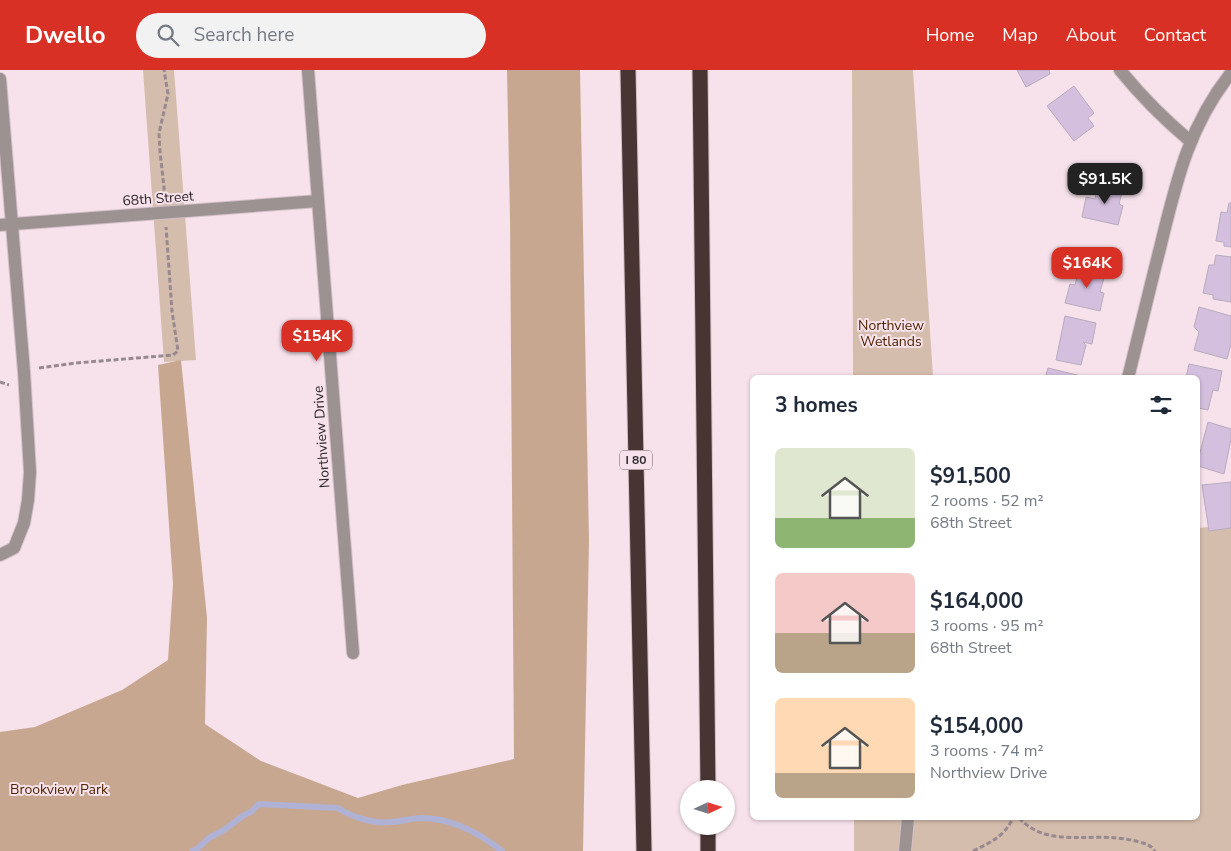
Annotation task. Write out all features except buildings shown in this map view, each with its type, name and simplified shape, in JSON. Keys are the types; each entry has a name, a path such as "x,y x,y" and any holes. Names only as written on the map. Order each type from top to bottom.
{"highway":[{"name":"I 80","path":"628,70 644,851"},
{"path":"700,70 708,780"},
{"path":"708,835 708,851"}],"street":[{"name":"Northview Drive","path":"308,70 353,652"},
{"path":"1120,70 1142,97 1190,141"},
{"path":"1129,375 1178,174 1200,120 1231,74"},
{"path":"0,79 5,225 24,378 30,472 24,523 14,548 0,555"},
{"name":"68th Street","path":"5,225 318,201"},
{"path":"905,851 908,820"}],"path":[{"path":"24,378 36,369 45,367 173,355 178,352 172,311 159,133 168,94 164,70"},
{"path":"973,851 997,840 1012,820"},
{"path":"1021,820 1034,836"},
{"path":"1087,843 1129,839 1150,845 1155,851"}],"green space":[{"path":"143,70 174,70 196,360 164,362"},
{"name":"Brookview Park","path":"507,70 580,70 589,541 583,851 0,851 0,732 35,727 122,690 168,660 173,584 158,365 181,360 207,618 205,724 261,761 358,798 402,785 514,759"},
{"name":"Northview Wetlands","path":"852,70 913,70 933,375 853,375"},
{"path":"1231,525 1231,851 854,851 854,820 1200,820 1200,528"}],"waterway":[{"path":"192,851 251,812 259,804 338,808 356,817 377,822 394,822 421,818 443,820 474,832 502,851"}]}
